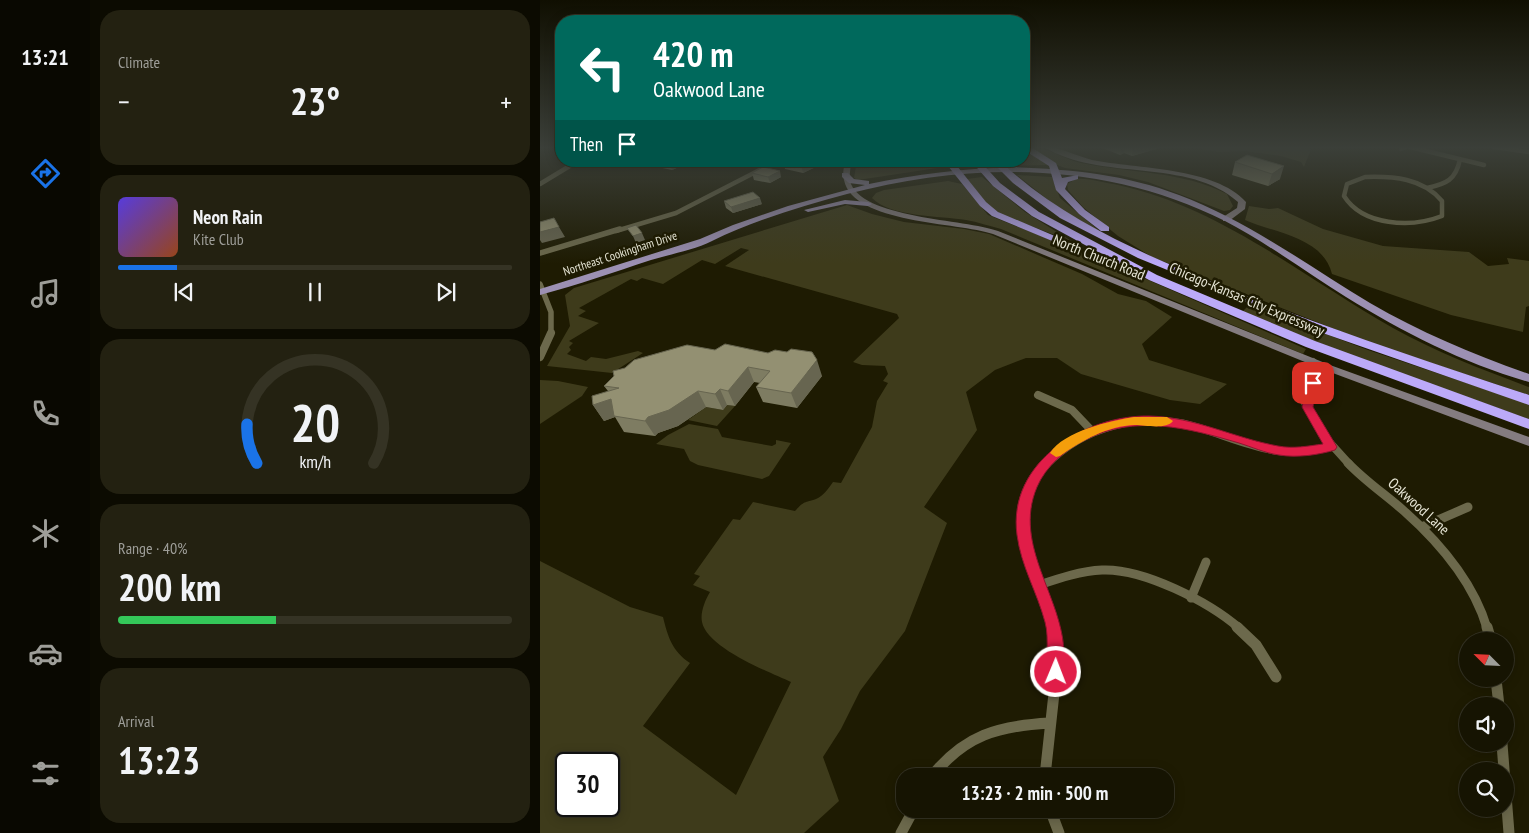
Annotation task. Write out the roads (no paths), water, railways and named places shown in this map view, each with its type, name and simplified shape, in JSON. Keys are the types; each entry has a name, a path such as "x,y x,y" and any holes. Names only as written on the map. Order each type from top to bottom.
{"highway":[{"path":"970,186 983,204 1004,220 1125,265"},
{"name":"Chicago-Kansas City Expressway","path":"1000,186 1042,219 1125,265 1193,296 1312,345 1529,424"},
{"name":"Chicago-Kansas City Expressway","path":"1021,186 1058,213 1137,254 1310,325 1398,358 1529,400"},
{"path":"1060,187 1082,212 1137,254"}],"main road":[{"path":"850,186 853,192"},
{"name":"Northeast Cookingham Drive","path":"541,289 795,212 870,186"},
{"name":"Northeast Cookingham Drive","path":"704,240 724,231 853,192 890,186"},
{"path":"1131,186 1151,189"},
{"path":"1140,186 1226,219 1399,322 1459,351 1529,378"},
{"path":"1222,186 1234,192 1242,202 1241,209 1226,219"},
{"name":"North Church Road","path":"853,192 868,204 911,218 978,227 1025,244 1313,362 1529,442"},
{"path":"795,212 845,202 868,204"}],"street":[{"path":"540,254 685,209 729,186"},
{"path":"1347,186 1344,196 1349,205 1365,214 1390,221 1418,224 1442,216 1441,199 1427,188 1421,186"},
{"path":"1427,188 1434,186"},
{"path":"540,249 607,232"},
{"path":"540,357 553,335 551,312 541,289"},
{"name":"Oakwood Lane","path":"1313,362 1304,373 1298,390 1331,447 1358,474 1422,527 1448,555 1480,607 1488,632"},
{"path":"1307,407 1313,383 1326,367"},
{"path":"1038,395 1072,410 1092,431"},
{"path":"1046,768 1056,672 1056,639 1052,621 1026,547 1024,514 1028,493 1049,460 1068,444 1092,431 1134,421 1160,421 1193,425 1279,451 1305,451 1331,447"},
{"path":"1422,527 1468,507"},
{"path":"1191,598 1206,562"},
{"path":"1039,585 1082,572 1112,570 1142,576 1212,607 1242,629 1266,659 1276,677"},
{"path":"939,768 948,757 981,734 1015,724 1049,723"},
{"path":"1503,752 1509,833"},
{"path":"901,833 909,818"},
{"path":"1053,818 1059,833"}]}
